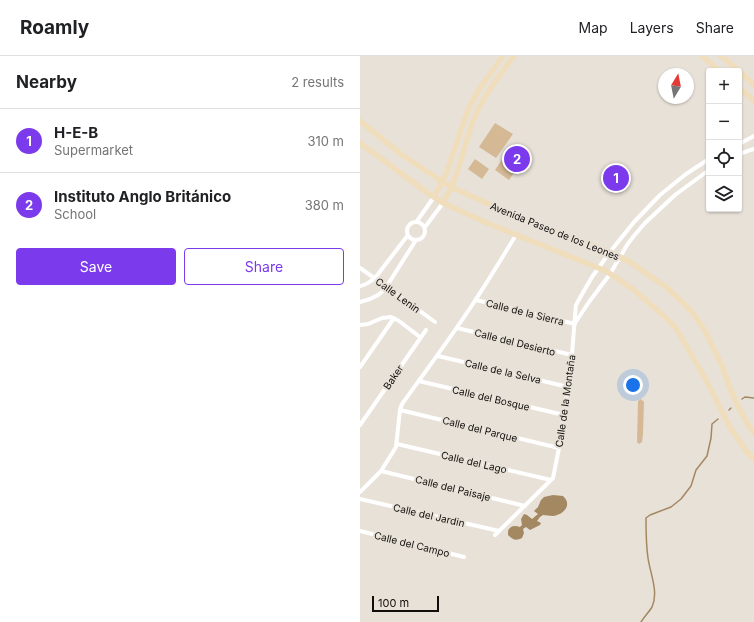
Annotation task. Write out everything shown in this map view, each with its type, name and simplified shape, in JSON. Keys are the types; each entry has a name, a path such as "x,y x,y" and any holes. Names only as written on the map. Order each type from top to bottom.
{"main road":[{"path":"434,197 450,164 470,104 503,56"},
{"path":"443,203 451,187 478,109 514,56"},
{"path":"702,56 716,68"},
{"path":"722,56 736,68"},
{"path":"742,74 754,84"},
{"path":"742,91 754,101"},
{"name":"Avenida Paseo de los Leones","path":"360,121 402,155 451,187 517,217 610,252 630,262 666,287 693,313 705,331 722,366 738,406 754,433"},
{"name":"Avenida Paseo de los Leones","path":"360,144 443,203 487,223 599,268 610,274 644,299 676,328 706,380 731,429 747,452 754,459"}],"street":[{"path":"742,142 754,136"},
{"path":"742,153 754,149"},
{"name":"Calle de la Montaña","path":"552,479 559,448 568,387 576,305 610,252 634,222 660,195 686,174 706,161"},
{"path":"575,324 610,274 633,237 645,223 675,195 706,172"},
{"path":"360,286 371,282 375,278 408,235 408,226 417,221 434,197"},
{"path":"360,302 378,295 387,287 416,240 419,240 424,236 426,230 425,227 443,203"},
{"path":"417,221 422,223 425,227"},
{"path":"360,492 381,470 398,444 400,410 402,404 438,356 476,300 516,234"},
{"path":"408,235 416,240"},
{"name":"Calle Lenin","path":"360,268 435,322"},
{"name":"Calle de la Sierra","path":"476,300 575,324"},
{"path":"360,325 368,324 387,317 394,318 420,337"},
{"path":"360,367 394,318"},
{"name":"Calle del Desierto","path":"457,328 572,355"},
{"name":"Baker","path":"360,425 426,330"},
{"name":"Calle de la Selva","path":"438,356 568,387"},
{"path":"360,358 365,359"},
{"name":"Calle del Bosque","path":"419,381 564,415"},
{"name":"Calle del Parque","path":"400,410 559,448"},
{"path":"360,416 363,420"},
{"name":"Calle del Lago","path":"398,444 552,479"},
{"name":"Calle del Paisaje","path":"381,470 525,506"},
{"path":"495,535 552,479"},
{"name":"Calle del Jardin","path":"360,499 499,531"},
{"name":"Calle del Campo","path":"360,531 464,557"}],"shaded area":[{"path":"495,123 513,134 496,158 479,147"},
{"path":"503,158 517,168 509,180 495,170"},
{"path":"475,159 489,169 482,179 468,169"},
{"path":"641,399 644,402 643,434 642,442 639,444 637,442 638,401"},
{"path":"553,495 563,496 566,499 567,506 563,512 553,516 543,515 537,521 541,523 540,525 530,530 526,527 523,529 524,533 520,539 515,540 508,535 508,531 511,527 520,527 522,525 521,519 524,514 532,519 538,514 534,511 538,507 541,500 544,497"}],"waterway":[{"path":"742,399 745,397 754,398"},
{"path":"641,622 652,607 655,595 647,553 646,518 671,507 681,499 691,486 696,470 707,456 712,424 718,419"}],"place":[{"name":"Instituto Anglo Británico","path":"517,159"},
{"name":"H-E-B","path":"616,178"}]}
